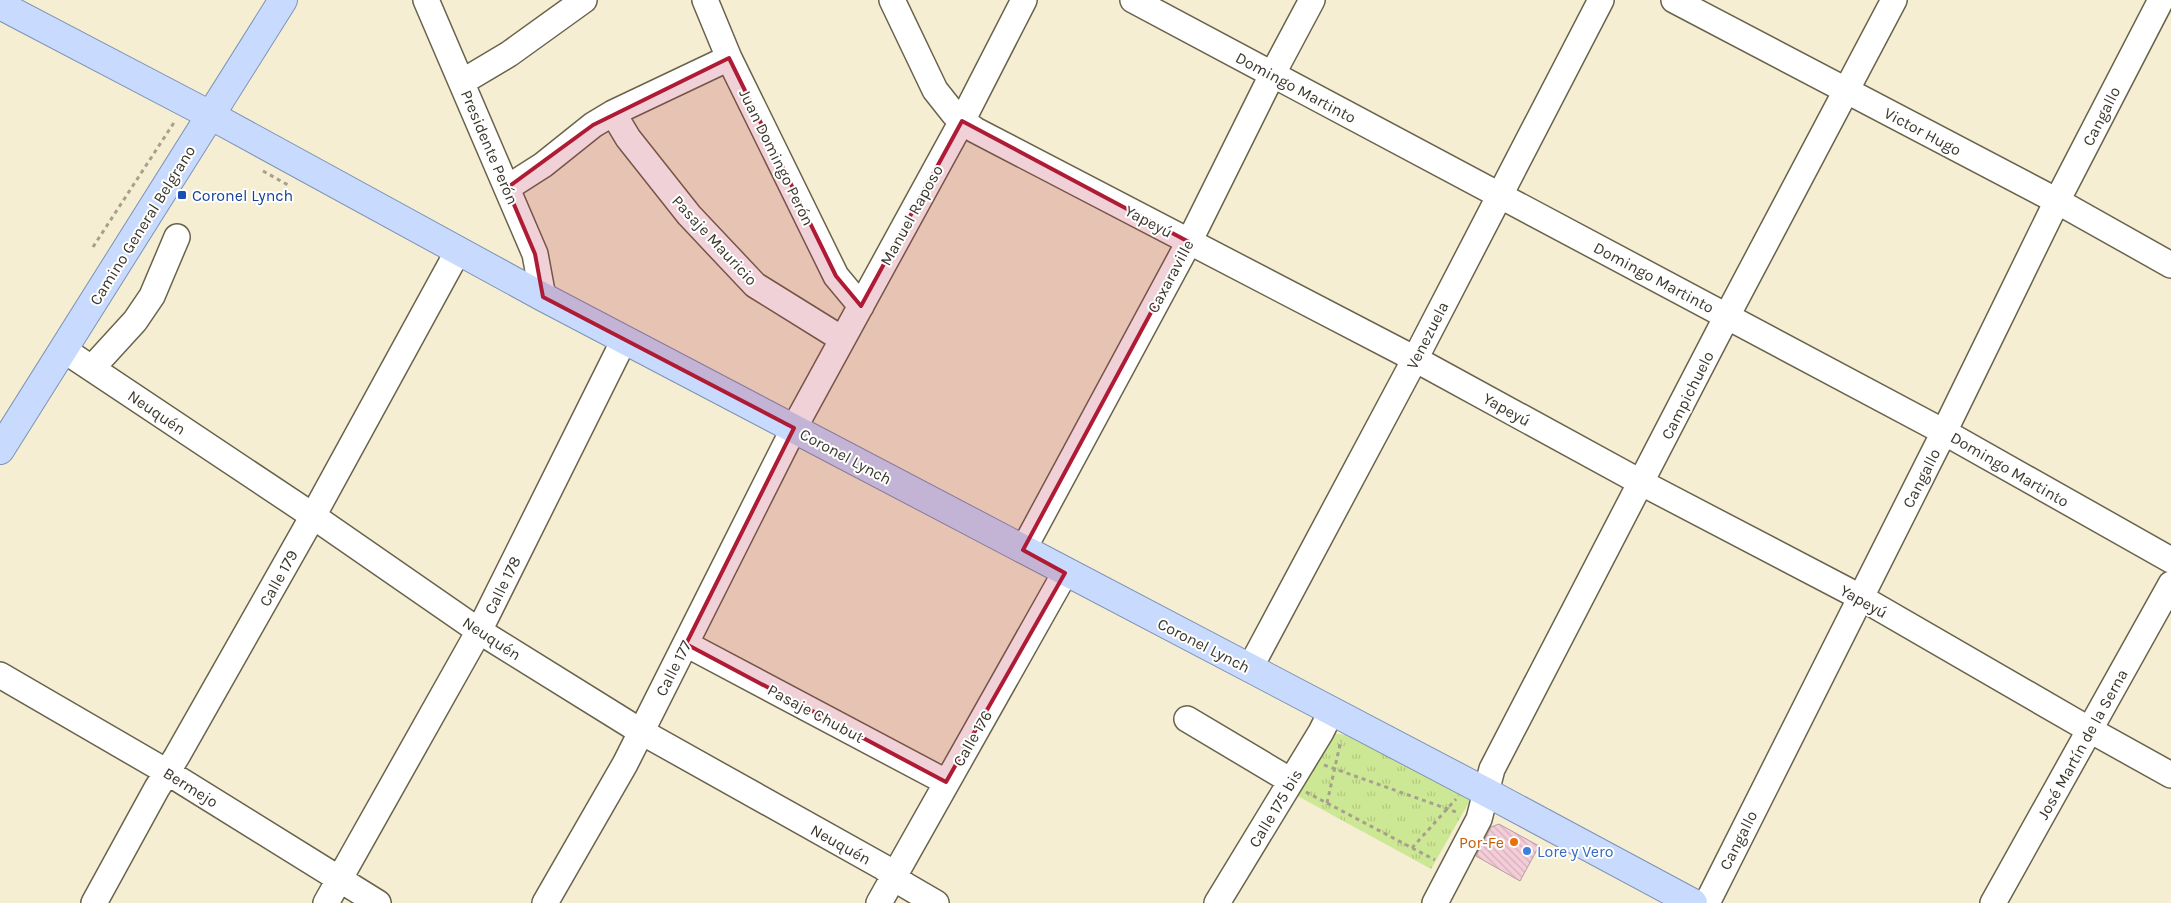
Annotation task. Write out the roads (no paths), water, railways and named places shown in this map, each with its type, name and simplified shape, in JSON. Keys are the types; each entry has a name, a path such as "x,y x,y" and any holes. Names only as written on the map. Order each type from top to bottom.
{"main road":[{"name":"Camino General Belgrano","path":"0,450 283,0"},
{"name":"Coronel Lynch","path":"0,4 210,116 542,298 794,428 1065,573 1250,668 1333,724 1469,799 1693,903"}],"street":[{"name":"Presidente Perón","path":"426,0 535,254 542,298"},
{"name":"Juan Domingo Perón","path":"705,0 729,58 836,276 861,306"},
{"name":"Yapeyú","path":"892,0 935,90 944,104 974,130 1415,359 1642,484 1860,597 2171,775"},
{"name":"Manuel Raposo","path":"794,428 962,120 1024,0"},
{"name":"Domingo Martinto","path":"1133,0 1944,432 2171,560"},
{"name":"Caxaraville","path":"1023,550 1189,242 1272,75 1312,0"},
{"name":"Venezuela","path":"1250,668 1415,359 1601,0"},
{"name":"Victor Hugo","path":"1674,0 2057,201 2171,265"},
{"name":"Campichuelo","path":"1435,903 1453,870 1469,799 1492,769 1642,484 1727,316 1894,0"},
{"name":"Cangallo","path":"1707,903 1944,432 2057,201 2161,0"},
{"path":"462,82 509,54 569,4"},
{"path":"507,188 542,165 593,125 613,113 729,58"},
{"name":"Pasaje Mauricio","path":"613,113 628,138 689,214 755,285 842,339"},
{"path":"92,368 135,321 152,296 178,238"},
{"name":"Calle 179","path":"94,903 313,516 458,251"},
{"name":"Calle 178","path":"326,903 479,631 624,340"},
{"name":"Neuquén","path":"64,350 313,516 479,631 640,731 883,867 905,885 936,903"},
{"name":"Calle 177","path":"545,903 625,764 794,428"},
{"name":"Calle 176","path":"879,903 1065,573"},
{"name":"José Martín de la Serna","path":"1993,903 2171,584"},
{"name":"Pasaje Chubut","path":"686,644 946,782"},
{"name":"Bermejo","path":"0,675 167,772 378,903"},
{"path":"1187,719 1294,784"},
{"name":"Calle 175 bis","path":"1217,903 1294,784 1321,732 1333,724"}],"place":[{"name":"Coronel Lynch","path":"182,195"},
{"name":"Por-Fe","path":"1514,842"},
{"name":"Lore y Vero","path":"1527,851"}]}
